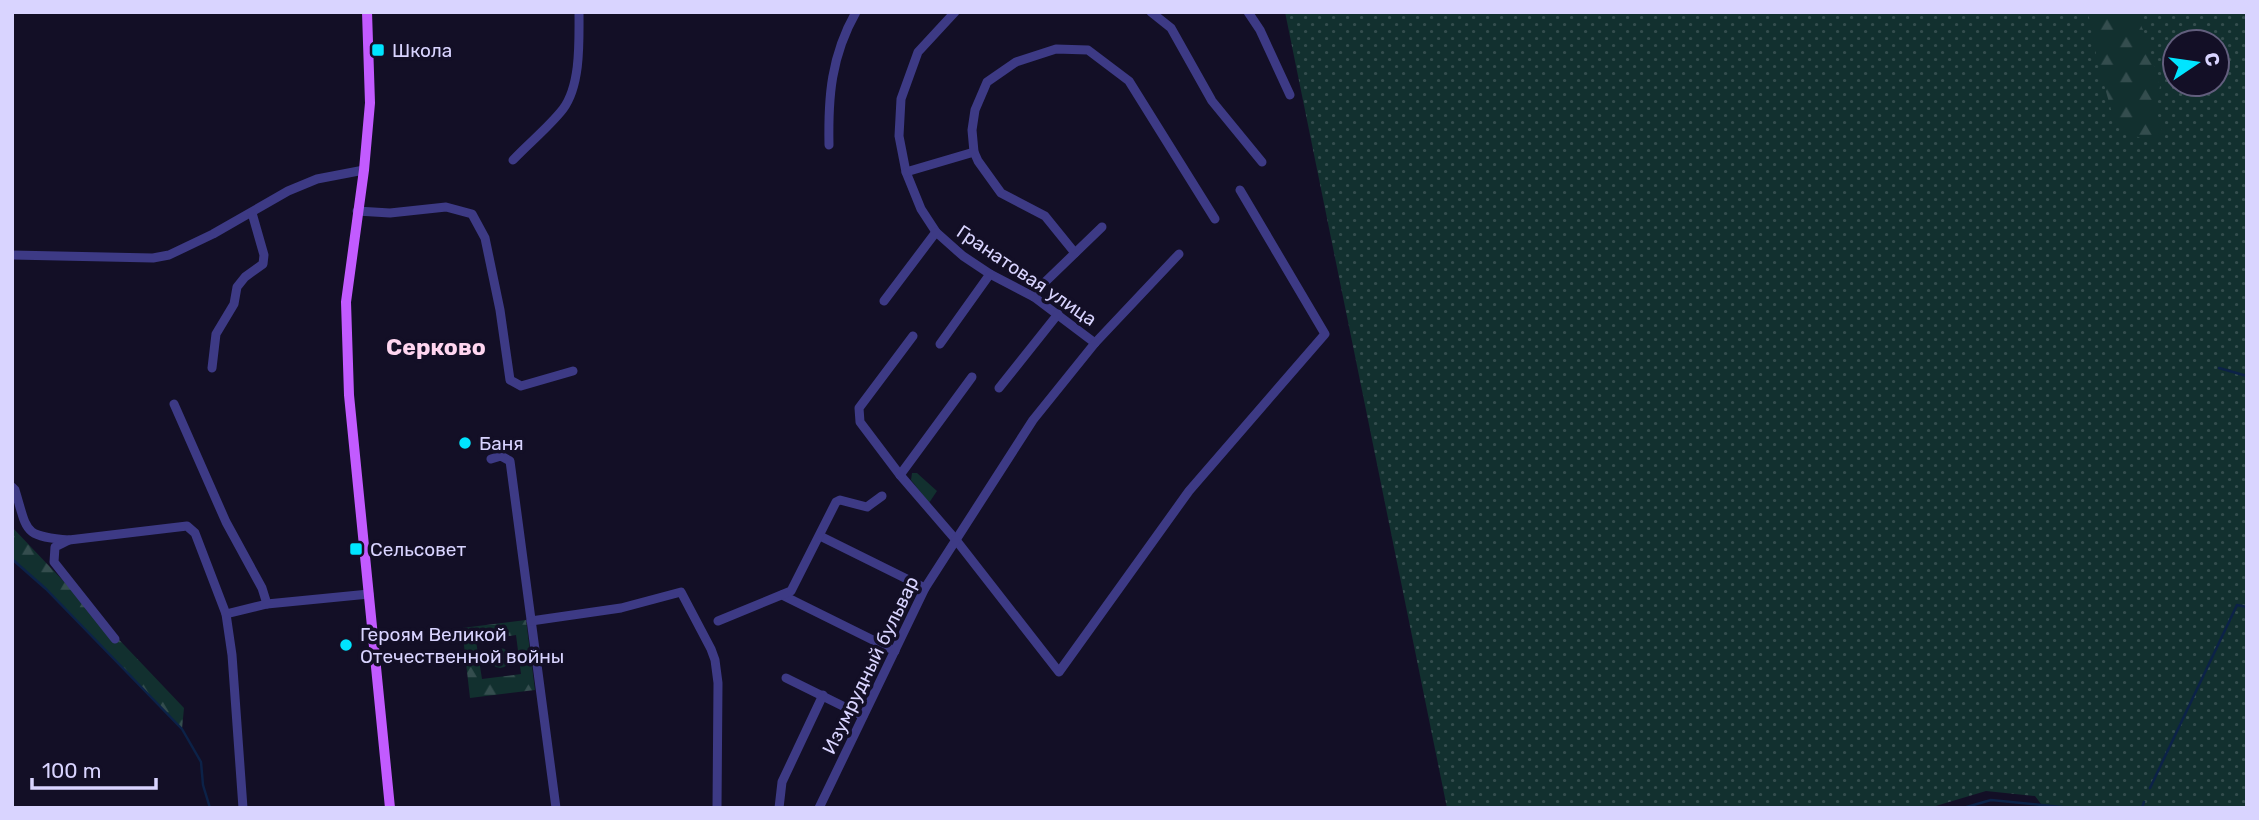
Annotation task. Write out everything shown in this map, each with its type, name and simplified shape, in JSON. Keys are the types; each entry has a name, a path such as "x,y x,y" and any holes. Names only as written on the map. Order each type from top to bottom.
{"main road":[{"path":"367,12 370,73 364,170 346,302 349,395 390,808"}],"street":[{"path":"513,160 564,108 572,91 576,70 579,12"},
{"path":"829,145 828,100 837,56 856,12"},
{"name":"Гранатовая улица","path":"955,12 918,52 901,99 899,136 906,172 921,209 936,232 963,256 1034,297 1095,343"},
{"path":"1152,12 1171,28 1212,101 1262,162"},
{"path":"1248,12 1260,30 1290,95"},
{"path":"1075,253 1045,216 1001,193 978,162 974,152 972,130 975,110 987,82 1016,62 1056,48 1087,50 1129,82 1215,219"},
{"path":"906,172 974,152"},
{"path":"12,256 153,258 169,255 252,213 288,191 317,179 364,170"},
{"path":"913,335 859,408 860,422 1059,673 1189,491 1325,334 1240,190"},
{"path":"357,211 390,213 446,207 472,214 485,238 500,310 510,380 522,386 573,371"},
{"path":"212,368 216,334 234,304 237,287 245,277 263,264 264,254 252,213"},
{"path":"1034,297 1043,284 1102,228"},
{"path":"884,301 936,232"},
{"name":"Изумрудный бульвар","path":"820,808 925,588 1033,419 1095,343 1179,254"},
{"path":"940,344 990,274"},
{"path":"999,388 1058,314"},
{"path":"900,475 972,377"},
{"path":"174,404 226,522 262,588 267,604"},
{"path":"491,459 501,457 510,461 556,808"},
{"path":"12,487 27,527 38,537 69,540 187,526 195,533 226,614 232,655 243,808"},
{"path":"718,621 791,591 836,502 840,500 863,507 882,496"},
{"path":"820,536 925,588"},
{"path":"69,540 55,547 54,562 115,639"},
{"path":"531,621 621,608 681,592 715,660 718,683 718,808"},
{"path":"226,614 267,604 369,594"},
{"path":"782,595 895,651"},
{"path":"786,678 863,716"},
{"path":"779,808 782,782 822,695"}],"green space":[{"path":"1285,12 2247,12 2247,808 2044,808 2035,796 1986,791 1929,808 1447,808"},
{"path":"2088,12 2135,12 2144,32 2160,86 2156,108 2163,135 2160,142 2152,143 2126,132 2112,113 2097,59"},
{"path":"912,473 917,473 937,491 929,503 911,480"},
{"path":"12,527 184,708 182,729 46,589 12,559"},
{"path":"526,620 535,690 470,698 462,628","holes":["516,635 521,674 482,679 476,641"]},
{"path":"500,648 507,651 510,658 507,665 500,668 493,665 490,658 493,651"}],"waterway":[{"path":"2219,368 2247,376"},
{"path":"12,559 46,589 182,729 201,762 203,785 210,808"},
{"path":"2150,788 2237,605 2247,607"},
{"path":"1963,808 1991,800 2071,808"},
{"path":"2142,808 2144,802"}],"place":[{"name":"Школа","path":"378,50"},
{"name":"Баня","path":"465,443"},
{"name":"Сельсовет","path":"356,549"},
{"name":"Героям Великой Отечественной войны","path":"346,645"}],"district":[{"name":"Серково","path":"436,347"}]}
